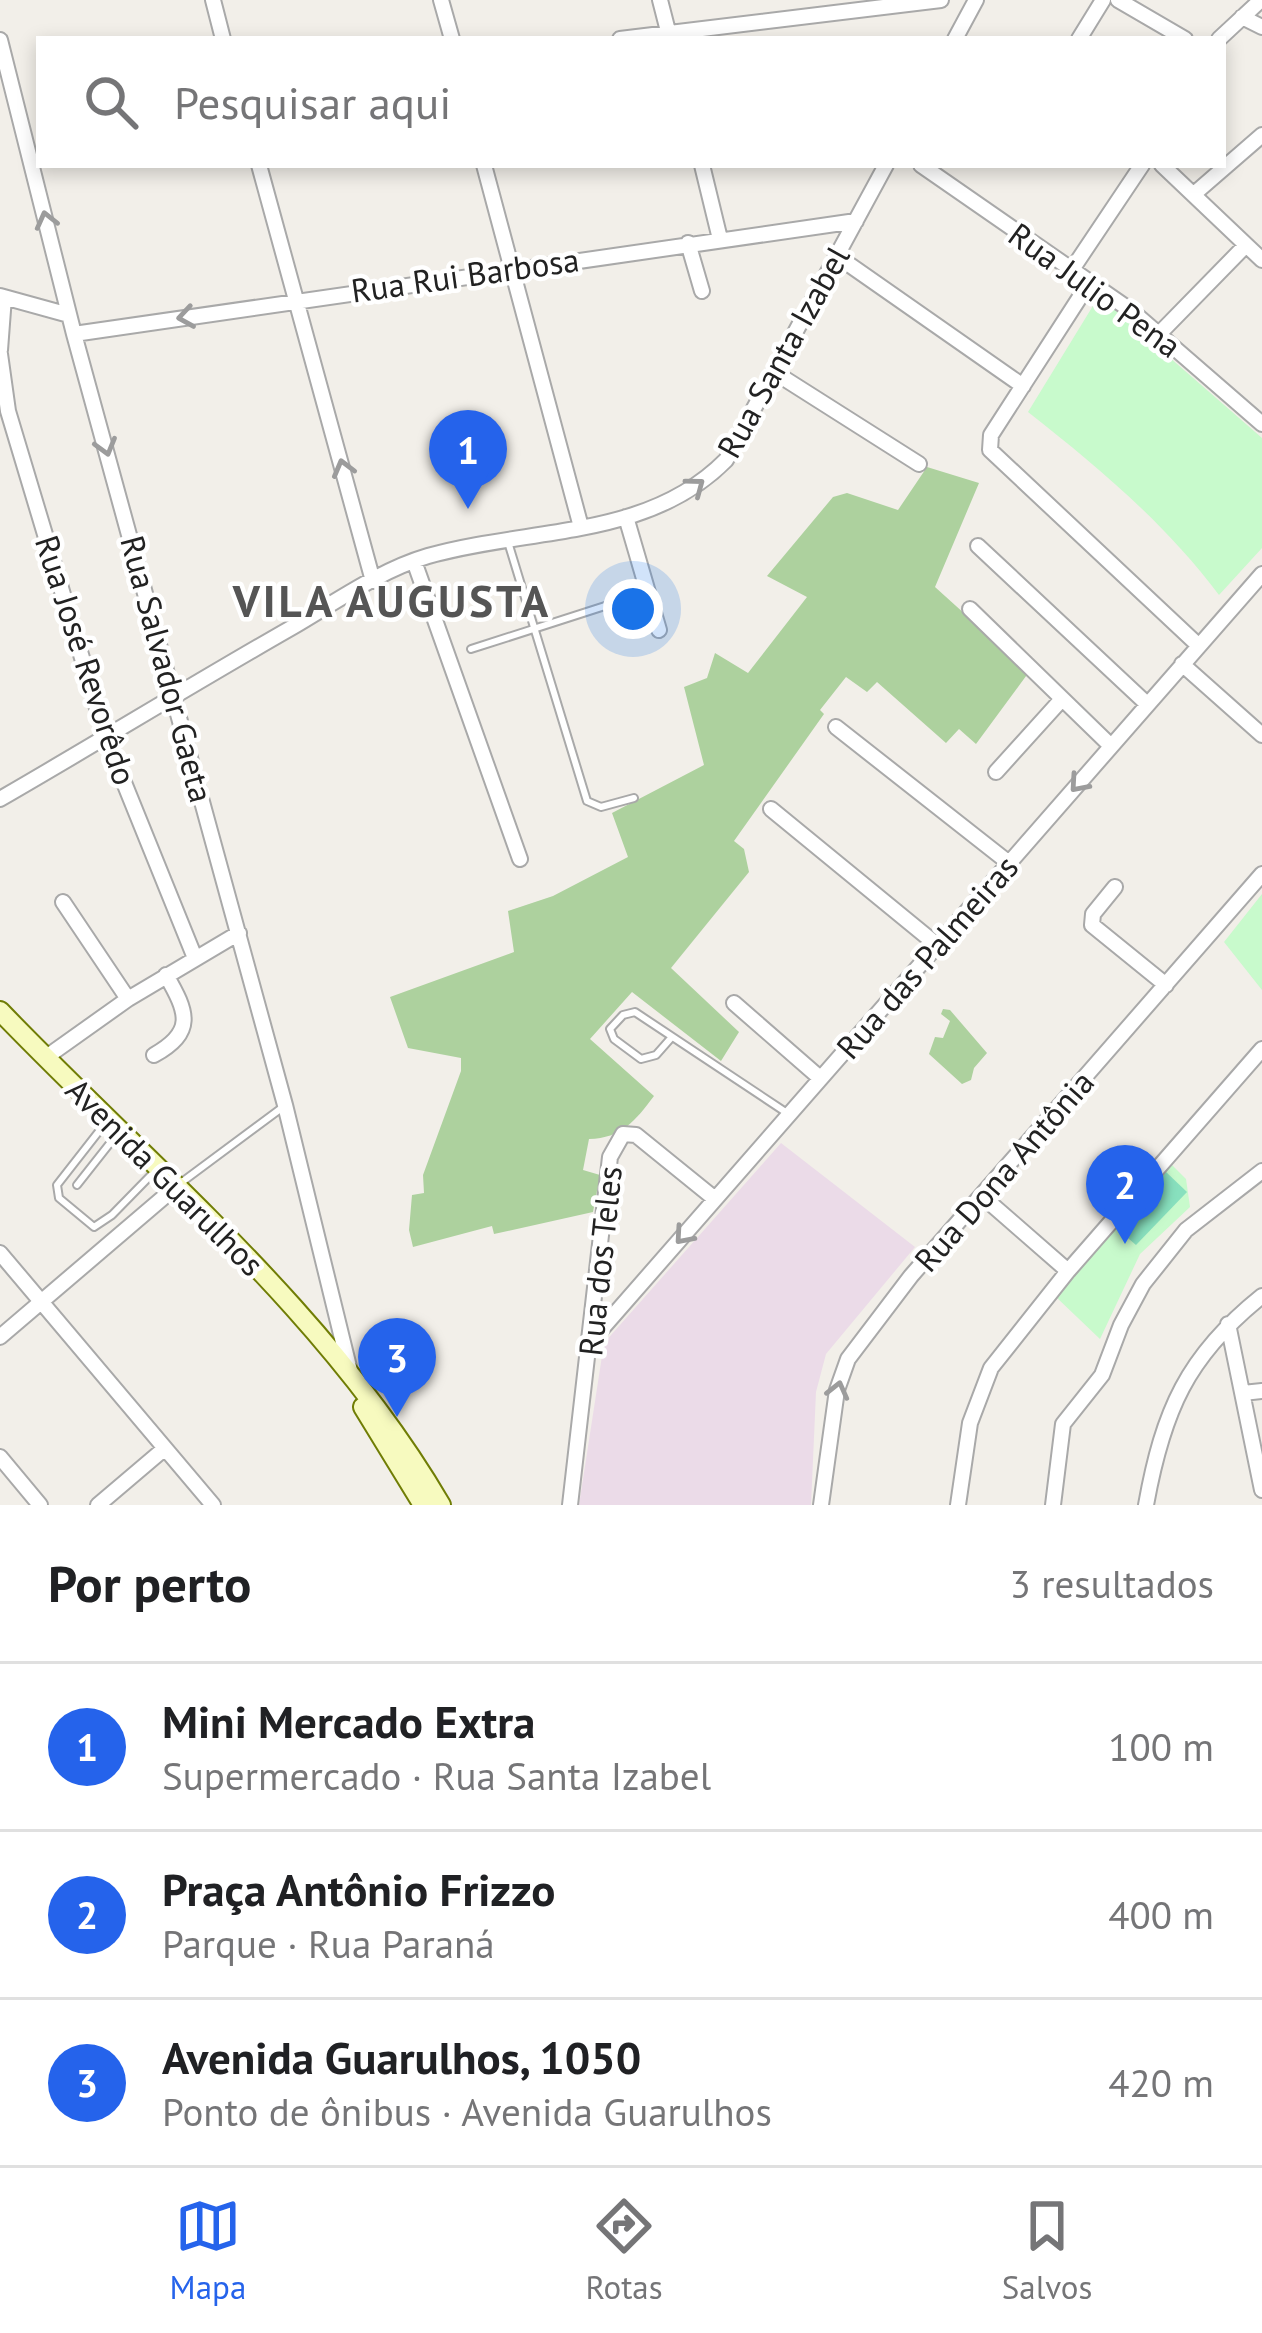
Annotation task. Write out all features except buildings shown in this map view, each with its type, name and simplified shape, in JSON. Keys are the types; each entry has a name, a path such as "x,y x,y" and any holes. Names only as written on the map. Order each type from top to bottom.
{"main road":[{"name":"Avenida Guarulhos","path":"0,1011 178,1185 308,1323 416,1462 441,1505"},
{"name":"Avenida Guarulhos","path":"326,1346 423,1505"},
{"path":"416,1462 456,1505"}],"street":[{"path":"213,0 223,36"},
{"path":"441,0 451,36"},
{"path":"660,0 669,36 879,4 941,0"},
{"path":"957,36 976,0"},
{"path":"1081,36 1103,0"},
{"path":"1118,0 1180,36"},
{"path":"1222,36 1261,0"},
{"path":"1242,17 1262,27"},
{"name":"Rua Salvador Gaeta","path":"0,40 74,334 285,1105 351,1376"},
{"path":"20,116 36,113"},
{"path":"1226,166 1262,135"},
{"path":"260,168 373,581"},
{"path":"485,168 581,527"},
{"path":"702,168 720,239"},
{"name":"Rua Santa Izabel","path":"0,799 175,694 414,561 626,518 673,502 701,485 726,460 884,168"},
{"name":"Rua Julio Pena","path":"925,168 1159,334 1262,424"},
{"path":"1071,271 1140,168"},
{"path":"1165,168 1262,260"},
{"path":"1194,194 1224,168"},
{"name":"Rua Rui Barbosa","path":"74,334 856,220"},
{"path":"688,243 702,291"},
{"path":"1159,334 1246,245"},
{"path":"837,256 1023,386"},
{"path":"1089,283 992,435 993,454 1199,646"},
{"path":"2,297 69,315"},
{"name":"Rua José Revorêdo","path":"2,297 0,352 8,411 106,738 195,958"},
{"path":"774,371 919,464"},
{"path":"626,518 658,630"},
{"path":"978,546 1148,704"},
{"path":"414,561 520,859"},
{"name":"Rua das Palmeiras","path":"592,1340 1262,574"},
{"path":"970,609 1111,746"},
{"path":"1182,664 1262,734"},
{"path":"996,772 1062,699"},
{"path":"836,728 1009,863"},
{"path":"771,809 937,945"},
{"name":"Rua Dona Antônia","path":"821,1505 837,1390 848,1359 911,1276 1262,874"},
{"path":"1115,887 1093,914 1092,925 1166,985"},
{"path":"63,902 128,999"},
{"path":"45,1058 128,999 239,933"},
{"path":"154,1055 179,1040 183,1031 180,1003 166,975"},
{"path":"734,1004 820,1078"},
{"path":"958,1505 970,1423 982,1385 1068,1271 1262,1049"},
{"name":"Rua dos Teles","path":"570,1505 610,1157 618,1139 636,1135 715,1199"},
{"path":"1053,1505 1064,1424 1102,1375 1120,1324 1144,1284 1186,1230 1262,1171"},
{"path":"0,1337 178,1185"},
{"path":"982,1196 1068,1271"},
{"path":"0,1253 213,1505"},
{"path":"1147,1505 1154,1461 1178,1392 1196,1361 1228,1324 1262,1296"},
{"path":"308,1323 326,1316 332,1298"},
{"path":"1228,1324 1262,1490"},
{"path":"1244,1393 1262,1391"},
{"path":"98,1505 164,1448"},
{"path":"0,1457 40,1505"}],"lane":[{"path":"508,541 587,801 601,807 634,798"},
{"path":"471,650 605,606"},
{"path":"671,1038 656,1055 641,1059 614,1039 610,1029 635,1012 790,1115"},
{"path":"178,1185 285,1105"},
{"path":"115,1124 57,1186 59,1198 94,1227 159,1167"},
{"path":"77,1185 115,1124"}],"shaded area":[{"path":"781,1143 915,1247 826,1354 816,1392 811,1505 579,1505 604,1343"}],"green space":[{"path":"1099,296 1262,438 1262,548 1219,595 1129,497 1028,412"},
{"path":"927,467 979,483 935,587 1029,672 976,744 959,729 946,743 877,682 867,692 846,677 734,841 744,849 749,872 671,968 739,1032 721,1061 632,992 590,1039 654,1096 627,1126 589,1139 583,1170 600,1175 593,1212 494,1234 492,1226 413,1247 409,1230 412,1195 424,1193 423,1175 461,1071 461,1058 408,1048 390,997 514,952 508,911 553,896 628,857 612,813 704,765 684,687 707,678 715,653 748,673 807,597 767,576 833,497 847,493 898,510"},
{"path":"1262,894 1262,990 1224,942"},
{"path":"943,1009 950,1010 987,1053 971,1080 962,1084 929,1054 935,1037 943,1038 950,1021 941,1014"},
{"path":"1171,1164 1186,1179 1190,1207 1140,1254 1100,1339 1055,1296"},
{"path":"1165,1171 1187,1192 1136,1245 1114,1226"}],"place":[{"name":"Mini Mercado Extra","path":"468,509"},
{"name":"Praça Antônio Frizzo","path":"1125,1244"},
{"name":"Avenida Guarulhos, 1050","path":"397,1417"}],"district":[{"name":"VILA AUGUSTA","path":"392,601"}]}
